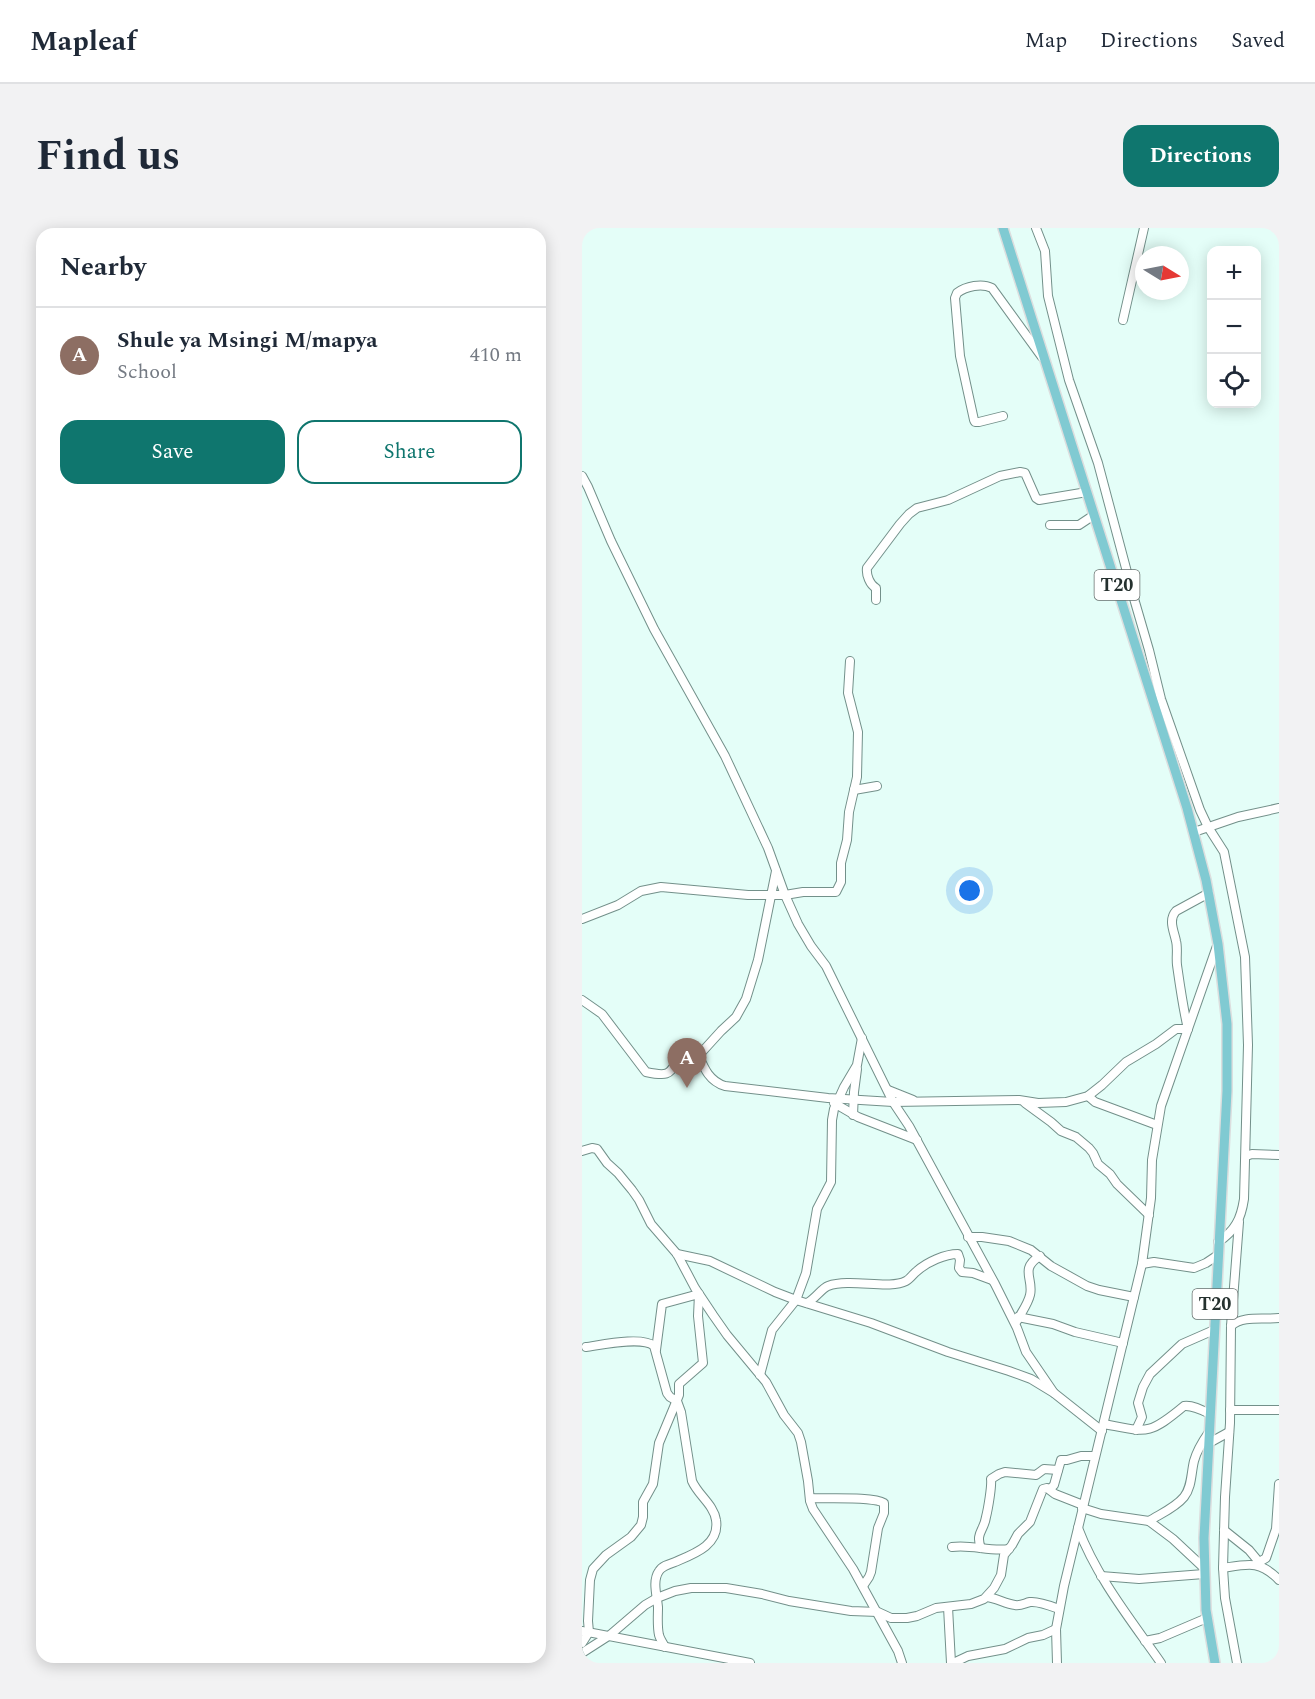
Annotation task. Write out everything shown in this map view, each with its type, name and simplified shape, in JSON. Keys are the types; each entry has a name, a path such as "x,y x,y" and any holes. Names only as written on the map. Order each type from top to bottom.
{"main road":[{"name":"T20","path":"1003,228 1194,832 1209,893 1218,945 1227,1024 1227,1091 1204,1538 1207,1618 1215,1663"}],"street":[{"path":"1036,228 1045,251 1048,296 1069,380 1098,463 1161,699 1208,827 1224,852 1245,957 1248,1045 1244,1199 1239,1222 1231,1326 1223,1568 1225,1598 1237,1663"},
{"path":"1123,320 1144,228"},
{"path":"1003,416 979,422 974,420 958,348 955,298 957,292 983,285 992,288 1045,361"},
{"path":"876,600 876,588 867,574 867,568 909,514 920,506 948,500 995,477 1022,472 1025,473 1039,500 1087,492"},
{"path":"582,476 654,629 725,756 768,848 785,895 805,939 826,966 893,1102 917,1140 968,1237 1017,1320 1026,1352 1054,1393"},
{"path":"1050,525 1079,525 1094,515"},
{"path":"582,919 655,887 748,895 833,893 838,890 841,882 841,863 849,812 857,775 858,732 848,693 850,661"},
{"path":"854,790 877,786"},
{"path":"1194,832 1238,817 1279,808"},
{"path":"582,1000 602,1014 646,1072 667,1074 672,1071 683,1053 702,1052 736,1017 746,999 759,960 776,870"},
{"path":"1188,1029 1181,999 1173,915 1176,910 1209,893"},
{"path":"1057,1663 1056,1629 1059,1609 1082,1506 1143,1264 1157,1125 1164,1098 1218,945"},
{"path":"837,1102 853,1100 920,1102 1019,1100 1038,1103 1066,1102 1088,1096 1126,1062 1176,1029 1188,1029"},
{"path":"854,1115 853,1100 862,1038"},
{"path":"698,1054 707,1074 720,1084 828,1098 854,1115 917,1140"},
{"path":"760,1375 772,1330 796,1300 810,1257 817,1209 831,1182 832,1120 837,1102 857,1065"},
{"path":"888,1090 920,1102"},
{"path":"1088,1096 1104,1106 1157,1125"},
{"path":"1019,1100 1032,1107 1061,1131 1076,1137 1089,1148 1094,1153 1098,1164 1110,1173 1117,1184 1149,1215"},
{"path":"582,1150 597,1149 632,1190 651,1224 677,1254 727,1335 760,1375 798,1434 813,1509 863,1586 898,1651 902,1663"},
{"path":"1245,1156 1279,1155"},
{"path":"1218,1242 1228,1236 1239,1222"},
{"path":"968,1237 1009,1241 1031,1250 1051,1266 1088,1286 1134,1297"},
{"path":"677,1254 710,1262 768,1290 796,1300 1031,1379 1103,1427 1149,1430 1159,1426 1184,1406 1210,1414"},
{"path":"807,1303 816,1298 827,1286 843,1282 889,1284 907,1281 922,1267 949,1254 958,1254 959,1268 962,1272 973,1273 992,1280"},
{"path":"1143,1264 1154,1262 1194,1268 1218,1254"},
{"path":"1017,1320 1030,1295 1029,1268 1032,1262 1040,1256"},
{"path":"656,1350 662,1304 699,1293"},
{"path":"582,1643 589,1612 590,1580 593,1569 606,1555 632,1537 641,1525 643,1502 653,1484 659,1443 677,1401 680,1391 679,1384 703,1363 698,1316 699,1293"},
{"path":"1231,1326 1239,1320 1279,1318"},
{"path":"1017,1320 1053,1324 1075,1332 1124,1343"},
{"path":"1136,1430 1142,1416 1138,1403 1150,1374 1182,1344 1214,1330"},
{"path":"586,1347 637,1341 650,1342 654,1346 667,1393 677,1401 683,1420 692,1481 714,1514 716,1530 714,1538 704,1548 660,1570 657,1576 655,1591 659,1636 665,1647"},
{"path":"1230,1410 1279,1410"},
{"path":"1149,1521 1176,1505 1185,1496 1196,1455 1209,1432"},
{"path":"1209,1443 1229,1432"},
{"path":"1050,1489 1054,1485 1062,1460 1095,1456"},
{"path":"981,1548 979,1534 987,1516 991,1479 1005,1472 1035,1475 1044,1469 1058,1470"},
{"path":"1223,1568 1257,1563 1266,1558 1276,1529 1279,1484"},
{"path":"582,1653 610,1635 645,1605 675,1591 691,1588 714,1587 748,1591 815,1606 878,1612 891,1618 907,1618 936,1608 971,1604 987,1597 1000,1580 1004,1555 1018,1534 1030,1522 1043,1489 1050,1489 1055,1494 1082,1506 1112,1516 1149,1521 1173,1539 1204,1571"},
{"path":"810,1498 869,1500 884,1503 884,1513 878,1528 871,1572 863,1586"},
{"path":"1078,1527 1101,1576 1161,1663"},
{"path":"1224,1530 1249,1550 1257,1563 1279,1580"},
{"path":"952,1547 1009,1549"},
{"path":"1101,1576 1139,1579 1204,1571"},
{"path":"987,1597 1014,1605 1030,1602 1059,1609"},
{"path":"948,1607 952,1663 968,1656 1005,1649 1028,1638 1056,1629"},
{"path":"1145,1641 1160,1638 1207,1618"},
{"path":"586,1631 750,1663"}],"place":[{"name":"Shule ya Msingi M/mapya","path":"687,1088"}]}
